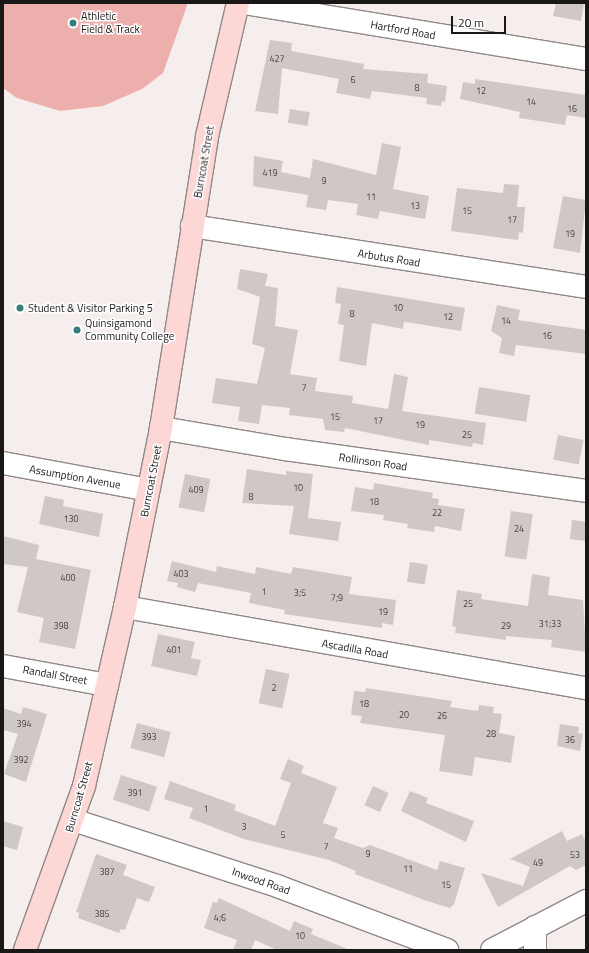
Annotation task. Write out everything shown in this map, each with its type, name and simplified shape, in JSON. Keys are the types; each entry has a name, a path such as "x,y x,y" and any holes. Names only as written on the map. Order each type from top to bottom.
{"main road":[{"name":"Burncoat Street","path":"25,950 73,820 125,607 161,428 192,226 212,112 238,3"}],"street":[{"name":"Hartford Road","path":"244,3 586,59"},
{"name":"Arbutus Road","path":"192,226 586,287"},
{"name":"Rollinson Road","path":"161,428 285,449 586,491"},
{"name":"Assumption Avenue","path":"3,463 148,490"},
{"name":"Ascadilla Road","path":"125,607 586,688"},
{"name":"Randall Street","path":"3,666 107,685"},
{"name":"Inwood Road","path":"73,820 277,886 447,950"},
{"path":"492,950 586,901"},
{"path":"535,927 536,950"}],"shaded area":[{"path":"3,3 188,3 163,73 142,89 103,106 60,111 17,98 3,88"}],"building":[{"path":"556,3 584,3 581,21 553,16"},
{"path":"270,40 292,43 291,51 364,64 363,69 428,74 427,83 447,86 445,102 442,101 441,106 426,104 427,98 372,91 370,99 336,93 339,79 282,68 278,114 255,111"},
{"path":"475,79 586,95 586,118 567,115 565,125 519,118 520,112 460,99 463,82 475,84"},
{"path":"290,109 310,112 308,126 288,123"},
{"path":"382,143 401,147 393,189 429,196 425,219 380,211 378,219 356,215 358,204 328,200 326,210 306,207 308,195 253,186 254,156 283,161 281,172 310,178 313,159 376,175"},
{"path":"504,184 519,185 517,207 525,207 523,233 519,232 518,240 451,231 457,188 503,193"},
{"path":"563,196 586,200 580,253 553,248"},
{"path":"240,269 268,274 265,286 278,288 275,326 298,330 290,374 317,378 315,391 353,396 352,403 388,409 394,374 408,377 402,411 486,423 483,445 473,443 472,447 429,440 429,445 345,428 344,432 325,430 323,419 289,415 290,408 262,405 259,424 238,421 240,407 212,403 216,378 257,384 265,348 252,344 260,297 237,289"},
{"path":"337,287 465,308 461,331 404,322 403,329 372,323 366,366 339,361 344,325 338,324 341,304 335,303"},
{"path":"497,305 520,310 518,320 586,330 586,354 516,345 514,356 499,353 502,338 491,331"},
{"path":"479,387 530,395 526,422 475,414"},
{"path":"558,435 584,440 579,465 553,460"},
{"path":"247,469 286,475 286,471 313,474 308,518 341,522 338,541 289,534 294,506 242,503"},
{"path":"185,474 211,479 204,512 179,507"},
{"path":"374,483 433,493 432,498 439,499 438,505 465,509 461,531 435,526 434,532 407,528 408,524 383,520 384,515 351,511 355,487 373,490"},
{"path":"45,496 64,500 63,506 103,514 99,537 39,524"},
{"path":"511,511 533,514 526,560 505,557"},
{"path":"572,520 586,522 586,541 570,539"},
{"path":"3,536 39,545 36,559 91,570 75,649 39,642 44,618 17,612 28,567 3,564"},
{"path":"172,561 216,572 217,566 255,574 256,567 291,574 293,567 352,577 349,594 396,600 393,625 382,623 382,628 284,614 285,610 249,603 251,593 198,583 195,592 177,587 178,583 167,581"},
{"path":"410,562 428,565 425,585 407,582"},
{"path":"532,574 550,577 548,595 583,600 586,652 551,647 552,640 506,636 506,640 455,633 456,627 452,626 457,590 482,594 481,599 528,606"},
{"path":"158,634 195,642 191,658 201,660 197,676 151,666"},
{"path":"266,669 289,674 282,708 259,703"},
{"path":"366,688 452,701 450,707 478,711 479,705 494,707 493,713 502,714 499,733 515,736 511,763 475,757 472,776 439,771 445,735 360,723 362,716 351,715 354,691 365,692"},
{"path":"23,707 47,714 26,782 4,774 18,734 3,730 3,708 21,714"},
{"path":"137,723 171,732 164,757 130,748"},
{"path":"560,724 579,727 578,733 583,734 580,751 557,746"},
{"path":"288,759 304,766 301,773 337,787 323,823 338,828 334,838 363,848 370,845 437,870 440,861 465,868 454,904 450,908 427,901 355,874 356,871 329,860 244,839 189,818 193,808 164,799 170,781 236,805 234,810 275,826 291,783 280,779"},
{"path":"121,775 157,787 149,811 113,800"},
{"path":"373,786 389,793 380,812 364,805"},
{"path":"410,791 428,798 426,803 474,821 466,842 401,811"},
{"path":"3,821 23,827 17,850 3,846"},
{"path":"562,831 567,841 582,834 586,842 586,865 576,870 570,866 498,907 481,873 523,886 530,867 510,859"},
{"path":"96,854 127,865 123,875 155,887 149,902 137,898 125,930 121,929 119,933 78,918 79,913 76,912"},
{"path":"219,898 290,931 294,921 313,929 311,934 350,950 277,950 255,940 251,950 233,950 237,940 204,928 213,902 217,903"}],"place":[{"name":"Athletic Field & Track","path":"73,23"},
{"name":"Student & Visitor Parking 5","path":"20,308"},
{"name":"Quinsigamond Community College","path":"77,330"}]}
